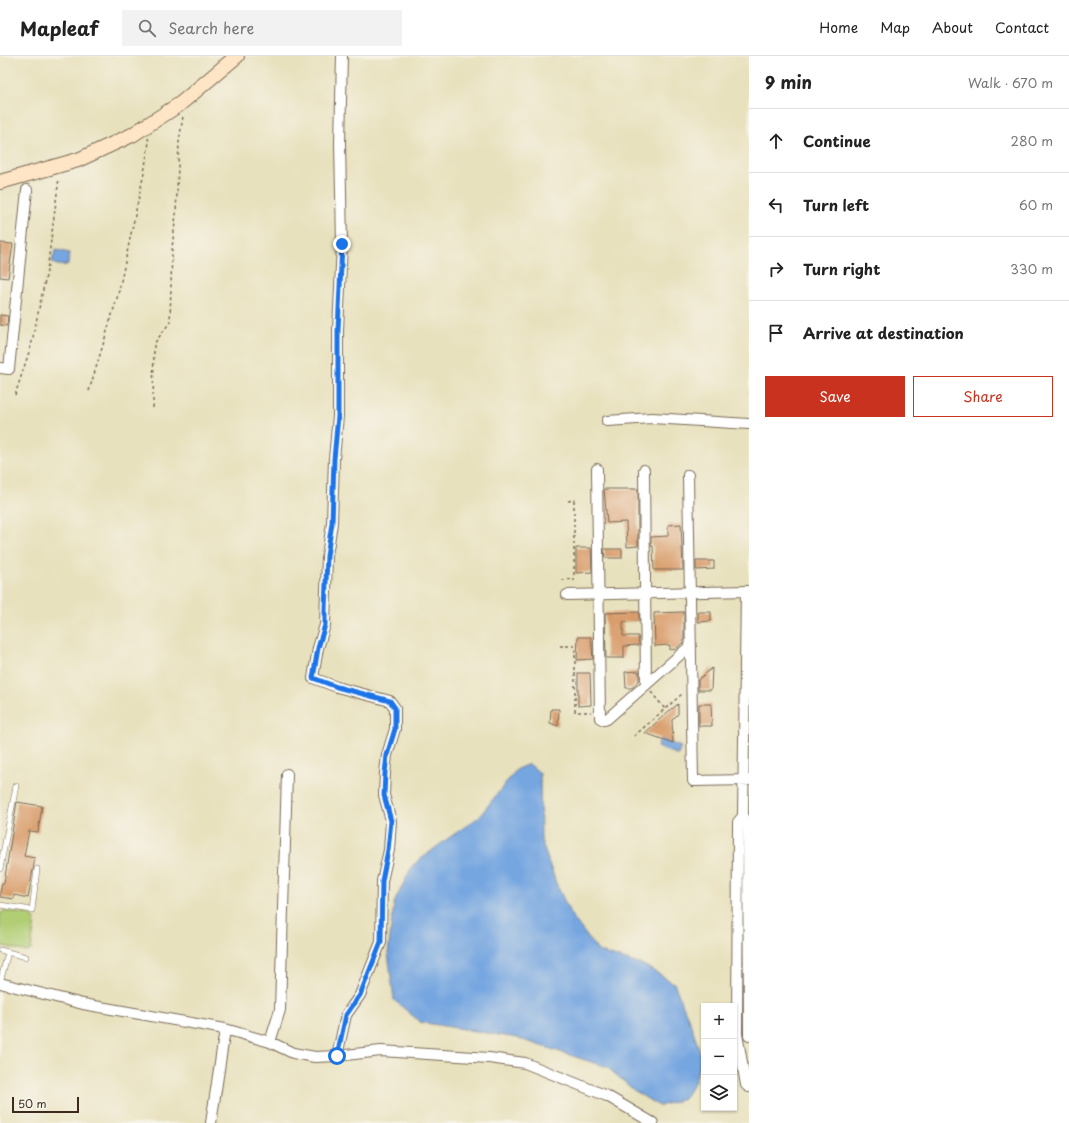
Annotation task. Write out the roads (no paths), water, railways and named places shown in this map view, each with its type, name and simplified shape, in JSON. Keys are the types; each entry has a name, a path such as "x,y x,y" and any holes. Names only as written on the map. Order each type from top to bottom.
{"street":[{"path":"0,182 78,160 132,135 180,104 238,56"},
{"path":"337,1056 346,1015 360,995 381,942 382,881 388,850 391,821 384,795 385,773 387,755 395,729 395,708 390,701 337,687 313,678 318,648 325,625 327,556 332,523 334,459 338,416 338,330 342,244 340,143 342,56"},
{"path":"0,368 9,369 28,190"},
{"path":"607,421 652,418 749,424"},
{"path":"597,469 600,718 604,720 606,719 690,646"},
{"path":"644,470 645,685"},
{"path":"688,475 692,781 747,780"},
{"path":"567,595 747,591 747,780 743,816 738,822 737,1034 746,1085 749,1087"},
{"path":"270,1042 280,1010 287,774"},
{"path":"737,1034 749,1034 748,823 743,816"},
{"path":"0,983 83,1004 225,1029 270,1042 293,1053 315,1057 381,1051 489,1058 525,1063 607,1096 653,1123"},
{"path":"211,1123 225,1029"}],"lane":[{"path":"0,869 16,786"},
{"path":"0,905 32,910 37,869"},
{"path":"0,950 26,957"},
{"path":"0,983 8,952"}],"water":[{"path":"57,250 69,253 68,264 63,266 54,264 52,261 55,251"},
{"path":"660,739 681,747 678,755 657,747"},
{"path":"529,764 540,773 541,840 556,883 571,915 598,951 645,966 674,983 694,1033 701,1057 695,1081 684,1099 659,1106 636,1092 607,1067 517,1038 420,1022 394,1000 388,953 394,903 412,866 479,817 517,769"}]}
